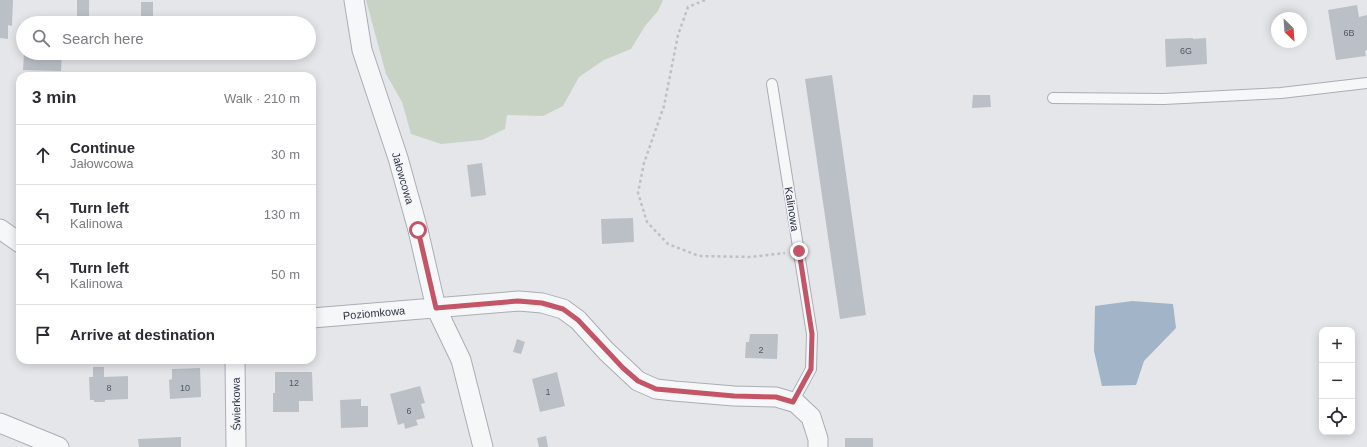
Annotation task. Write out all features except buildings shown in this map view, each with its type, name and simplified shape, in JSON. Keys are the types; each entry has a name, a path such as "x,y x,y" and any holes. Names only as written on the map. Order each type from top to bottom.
{"street":[{"name":"Jałowcowa","path":"354,0 362,50 398,158 418,230 436,308 461,360 483,447"},
{"path":"0,229 16,240"},
{"path":"436,308 518,301 542,303 563,309 578,320 623,368 638,381 656,389 734,396 776,397 796,403 811,416 818,440 818,447"},
{"name":"Poziomkowa","path":"316,318 436,308"},
{"name":"Świerkowa","path":"235,364 236,447"},
{"path":"0,423 59,447"}],"lane":[{"path":"1053,98 1164,99 1281,94 1367,83"},
{"name":"Kalinowa","path":"772,84 812,334 811,369 793,402"}],"path":[{"path":"704,0 688,7 678,35 664,106 644,163 638,193 647,222 668,244 699,256 750,257 799,251"}],"green space":[{"path":"366,0 663,0 658,11 645,26 631,49 604,60 579,77 563,106 543,116 507,115 505,129 482,140 441,144 411,134 402,102 386,74"}],"water":[{"path":"1132,301 1173,304 1176,328 1144,361 1136,385 1102,386 1094,351 1095,306"}],"route":[{"path":"418,230 436,308 518,301 542,303 563,309 578,320 623,368 638,381 656,389 734,396 776,397 793,402 811,369 812,334 799,251"}]}
